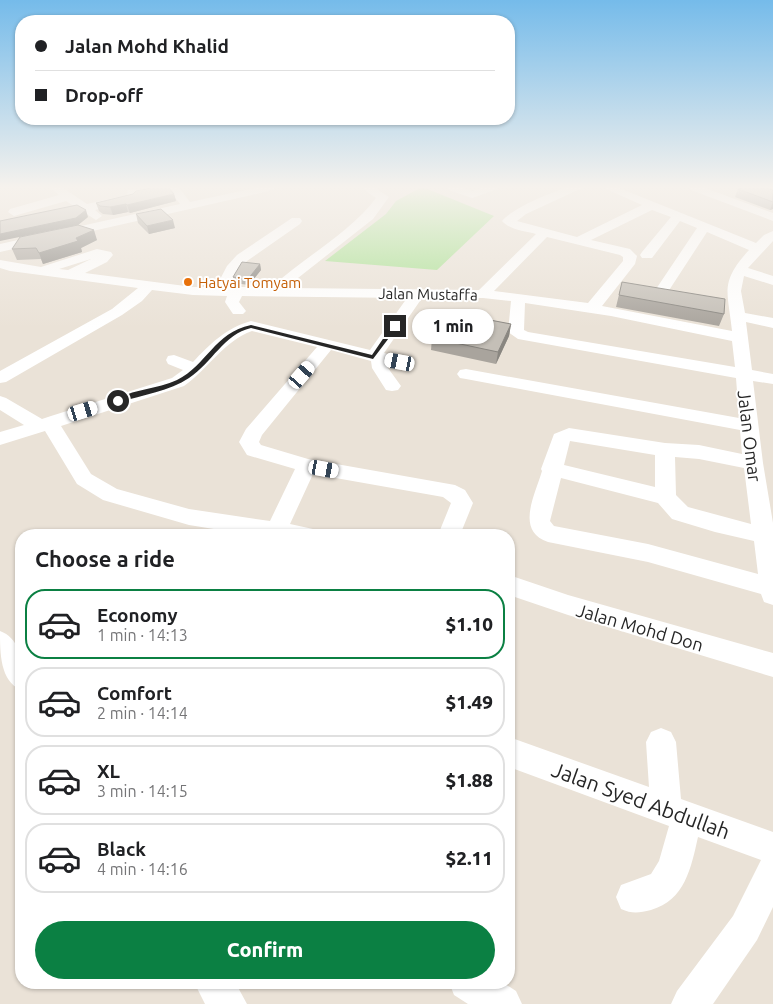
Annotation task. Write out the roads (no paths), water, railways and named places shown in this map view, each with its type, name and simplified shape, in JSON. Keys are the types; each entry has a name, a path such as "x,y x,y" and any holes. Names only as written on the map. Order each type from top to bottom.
{"street":[{"path":"0,248 58,235"},
{"path":"220,292 234,266 242,258 276,235"},
{"path":"277,291 344,235"},
{"path":"485,292 542,235"},
{"path":"557,235 625,252 630,256 630,261 592,308"},
{"path":"580,240 591,235"},
{"path":"647,255 663,235"},
{"path":"678,298 654,294 698,235"},
{"path":"723,235 758,249"},
{"path":"738,337 733,309 735,279 766,239 773,235"},
{"path":"38,271 97,253 106,255 102,259 70,275"},
{"name":"Jalan Mustaffa","path":"0,264 171,289 220,292 277,291 417,294 485,292 517,302 592,308 738,337"},
{"path":"741,270 773,281"},
{"path":"0,378 116,312 137,298 148,286"},
{"path":"610,286 630,290"},
{"path":"236,292 232,302 238,311"},
{"path":"376,358 417,294"},
{"path":"716,356 711,342 517,302 516,332 524,336 716,356 773,380"},
{"path":"733,309 773,323"},
{"path":"0,438 178,382 195,370 232,333 251,326 376,358 400,362"},
{"name":"Jalan Omar","path":"738,337 753,463 772,591"},
{"path":"327,345 253,434 249,442 254,450 264,455 307,466 448,490 458,495 462,503 452,529"},
{"path":"376,358 392,386"},
{"path":"174,360 195,370"},
{"path":"466,374 749,426"},
{"path":"0,402 44,424 84,479 110,495 189,517 264,529"},
{"path":"753,463 699,452 665,450 569,434 561,438 551,469 539,521 541,527 548,533 648,553 772,591"},
{"path":"665,450 665,497"},
{"path":"277,529 307,466"},
{"path":"551,469 665,497 680,513 715,524 764,534"},
{"name":"Jalan Mohd Don","path":"515,587 568,605 773,665"},
{"path":"0,642 15,668"},
{"path":"633,897 658,890 667,879 673,867 677,813 662,742"},
{"name":"Jalan Syed Abdullah","path":"515,754 773,848"},
{"path":"690,1004 744,928 773,870"},
{"path":"478,989 503,1004"}],"place":[{"name":"Hatyai Tomyam","path":"188,282"}]}
